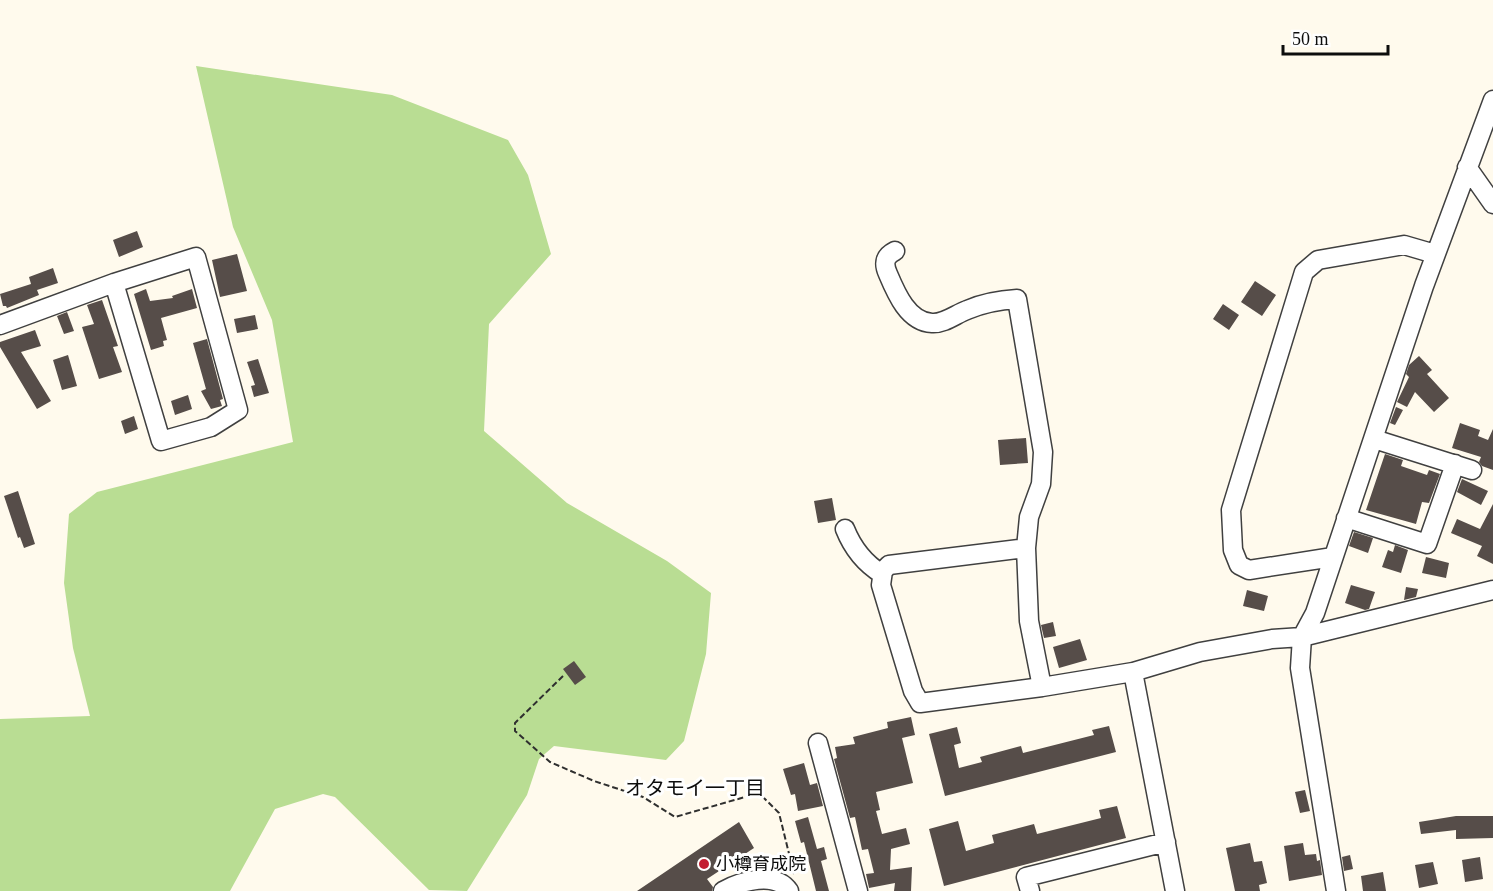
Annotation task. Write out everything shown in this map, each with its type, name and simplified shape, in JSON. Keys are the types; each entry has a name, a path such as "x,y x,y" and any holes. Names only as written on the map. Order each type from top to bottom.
{"street":[{"path":"1336,891 1300,668 1302,638 1315,613 1435,254 1493,100"},
{"path":"1467,167 1493,204"},
{"path":"1333,557 1249,570 1239,566 1233,550 1232,510 1304,272 1318,260 1404,245 1435,254"},
{"path":"895,251 888,255 885,262 886,272 907,310 917,319 933,324 967,309 1017,298 1043,452 1041,484 1029,517 1026,548 1029,621 1042,687"},
{"path":"0,325 114,283 196,257 238,410 211,427 161,441 114,283"},
{"path":"1346,518 1427,544 1463,467 1374,439"},
{"path":"845,529 849,540 862,559 868,566 882,574"},
{"path":"1026,548 889,565 883,571 881,585 913,691 920,703 1133,672 1200,652 1272,639 1302,638 1493,590"},
{"path":"1133,672 1175,891"},
{"path":"818,743 858,891"},
{"path":"1030,891 1026,877 1166,842"},
{"path":"723,891 730,887 766,879 792,885"}],"path":[{"path":"562,676 515,723 515,731 550,762 594,781 643,797 675,817 759,794 779,813 792,885"}],"green space":[{"path":"196,66 392,95 508,140 528,175 551,254 489,324 484,431 567,503 667,561 711,593 706,654 684,741 666,760 554,746 539,759 527,795 467,891 429,890 335,797 323,794 275,809 230,891 0,891 0,719 90,716 73,648 64,583 69,514 97,492 293,442 272,320 233,227"}],"building":[{"path":"137,231 143,247 119,257 113,240"},
{"path":"237,254 247,291 220,297 212,260"},
{"path":"53,268 58,283 37,290 39,295 7,308 3,306 0,294 31,284 29,277"},
{"path":"1255,281 1276,295 1262,316 1241,302"},
{"path":"146,289 150,301 173,298 172,296 192,289 197,308 161,318 167,340 163,341 164,346 151,350 134,294"},
{"path":"102,300 118,346 113,347 122,372 99,379 82,327 94,324 87,305"},
{"path":"1223,304 1239,315 1229,330 1213,319"},
{"path":"67,312 74,331 64,334 57,316"},
{"path":"255,315 258,329 237,333 234,319"},
{"path":"35,330 41,346 21,352 51,401 37,409 0,347 0,342"},
{"path":"207,339 223,399 220,400 222,406 211,409 201,391 206,389 193,343"},
{"path":"68,355 77,386 62,390 53,360"},
{"path":"1419,356 1432,370 1427,374 1449,398 1434,412 1415,392 1407,407 1397,402 1409,377 1406,374 1409,365"},
{"path":"258,359 269,393 254,397 251,386 255,385 247,362"},
{"path":"188,395 192,409 175,415 171,401"},
{"path":"1396,407 1403,410 1395,425 1390,423"},
{"path":"134,416 138,429 125,434 121,421"},
{"path":"1460,423 1480,430 1478,436 1488,440 1493,429 1493,470 1482,466 1479,462 1481,457 1452,448"},
{"path":"1026,438 1028,463 1000,465 998,440"},
{"path":"1385,454 1403,460 1401,466 1427,475 1429,470 1440,474 1429,503 1422,502 1416,524 1366,510"},
{"path":"1462,479 1488,491 1481,505 1457,492"},
{"path":"18,491 35,544 24,548 20,537 18,538 4,496"},
{"path":"832,498 836,520 818,523 814,501"},
{"path":"1493,504 1493,564 1477,556 1482,546 1451,533 1457,519 1480,529"},
{"path":"1354,532 1373,538 1368,553 1349,546"},
{"path":"1395,545 1408,550 1401,573 1382,567 1388,550 1393,552"},
{"path":"1426,557 1449,563 1446,578 1422,573"},
{"path":"1351,585 1375,592 1369,609 1365,610 1345,603"},
{"path":"1406,587 1418,589 1416,597 1404,600"},
{"path":"1247,590 1268,596 1264,611 1243,606"},
{"path":"1053,622 1056,636 1044,638 1041,625"},
{"path":"1080,639 1087,660 1059,668 1053,647"},
{"path":"574,661 586,677 575,685 563,669"},
{"path":"911,717 915,735 902,738 913,783 876,792 880,810 876,811 882,834 906,828 910,844 891,849 890,870 912,867 911,891 894,891 895,883 869,888 866,874 874,873 868,849 862,850 855,817 850,818 834,759 837,758 835,747 855,744 853,737 888,728 887,722"},
{"path":"1109,726 1116,752 945,796 929,734 957,727 961,743 954,745 959,768 982,762 980,757 1021,746 1023,753 1094,735 1092,730"},
{"path":"804,763 810,785 817,783 823,806 798,811 795,794 791,795 783,769"},
{"path":"1305,790 1310,811 1300,813 1295,792"},
{"path":"1117,806 1126,838 944,886 929,829 958,821 966,851 994,843 992,835 1034,824 1037,834 1101,818 1099,810"},
{"path":"1456,816 1493,816 1493,838 1456,839 1456,830 1421,834 1419,822"},
{"path":"808,817 817,849 824,847 827,859 821,861 829,891 816,891 804,842 801,843 795,821"},
{"name":"小樽育成院","path":"739,822 754,848 707,879 713,887 712,891 637,891"},
{"path":"1250,843 1254,862 1262,861 1267,883 1259,885 1260,891 1235,891 1226,848"},
{"path":"1303,843 1305,855 1316,854 1317,861 1320,860 1322,875 1289,881 1284,846"},
{"path":"1350,855 1353,869 1344,871 1342,857"},
{"path":"1480,857 1483,879 1465,882 1462,860"},
{"path":"1433,862 1438,884 1419,888 1415,865"},
{"path":"1383,872 1386,891 1363,891 1361,876"}],"place":[{"name":"小樽育成院","path":"704,864"}],"district":[{"name":"オタモイ一丁目","path":"695,788"}]}
